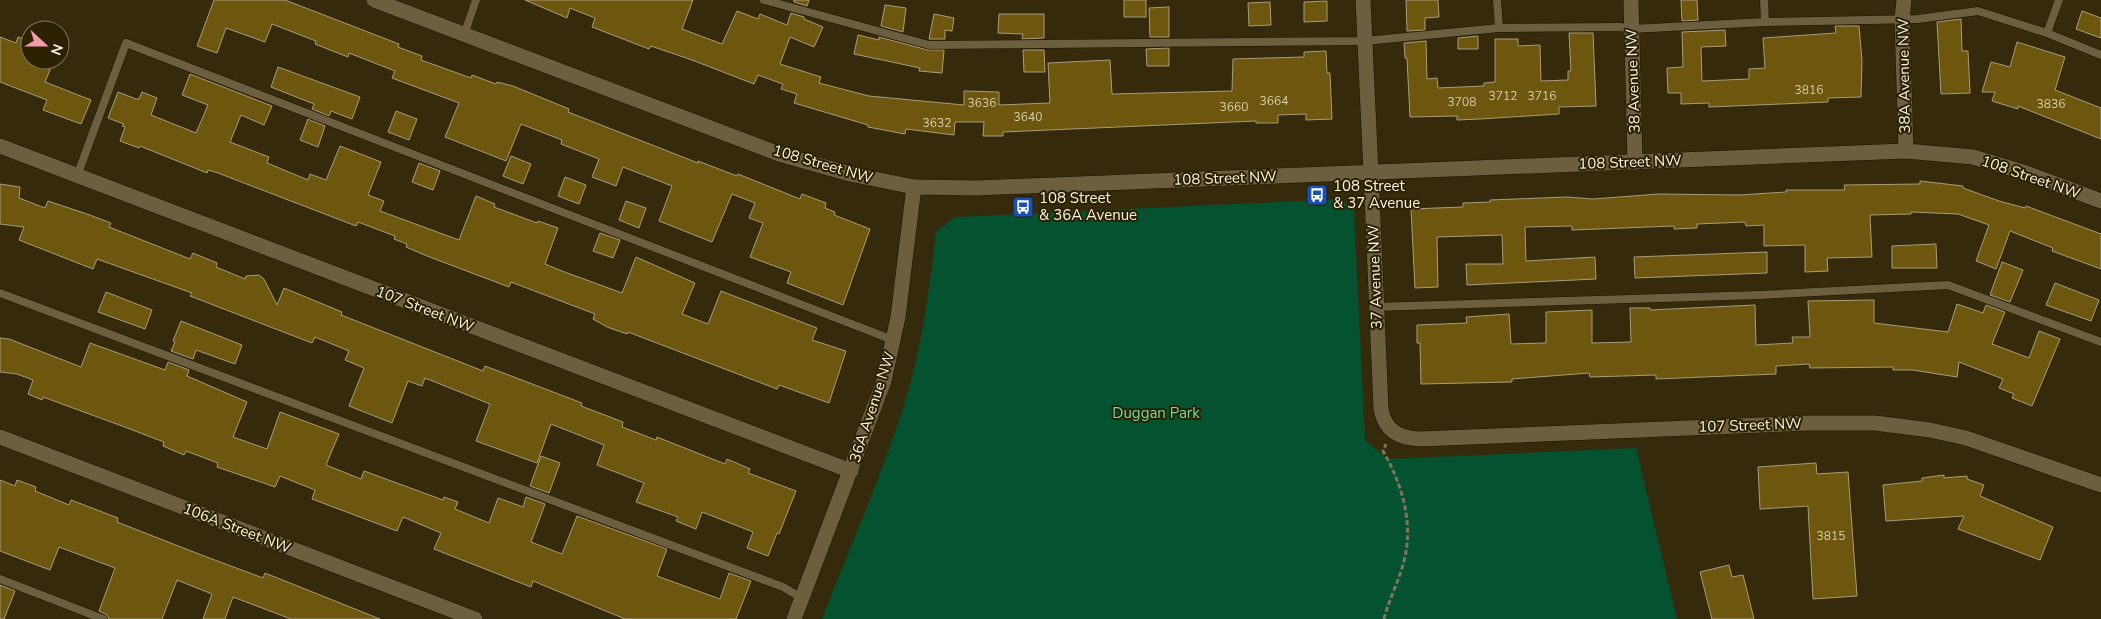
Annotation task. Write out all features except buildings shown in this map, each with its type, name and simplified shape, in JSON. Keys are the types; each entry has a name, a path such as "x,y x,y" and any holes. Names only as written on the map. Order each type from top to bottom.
{"street":[{"name":"108 Street NW","path":"374,0 780,154 850,174 914,187 976,188 1906,152 1973,157 2026,173 2101,201"},
{"name":"37 Avenue NW","path":"1363,0 1381,409 1383,418 1391,431"},
{"name":"38 Avenue NW","path":"1631,0 1636,162"},
{"name":"38A Avenue NW","path":"1904,0 1902,19 1906,152"},
{"name":"107 Street NW","path":"0,146 851,471"},
{"name":"36A Avenue NW","path":"794,619 884,381 893,340 914,187"},
{"name":"107 Street NW","path":"1391,431 1404,438 1420,439 1808,423 1875,423 1930,430 1966,438 2101,485"},
{"name":"106A Street NW","path":"0,437 475,619"}],"lane":[{"path":"464,34 476,0"},
{"path":"764,0 930,45 1365,41 1499,28 1620,27 1632,29 1765,22 1902,19 1978,11 2046,33 2101,55"},
{"path":"1497,0 1499,28"},
{"path":"1764,0 1765,22"},
{"path":"2046,33 2059,0"},
{"path":"77,176 126,43 893,340"},
{"path":"1376,307 1759,295 1948,285 2101,342"},
{"path":"0,293 783,587 802,598"},
{"path":"0,579 103,619"}],"path":[{"path":"1384,619 1404,561 1407,543 1402,490 1383,451 1391,431"}],"green space":[{"name":"Duggan Park","path":"1340,199 1354,210 1365,440 1388,459 1636,448 1677,619 822,619 878,478 908,392 925,312 936,232 955,217"}],"place":[{"name":"108 Street & 37 Avenue","path":"1317,195"},
{"name":"108 Street & 36A Avenue","path":"1023,207"}]}
